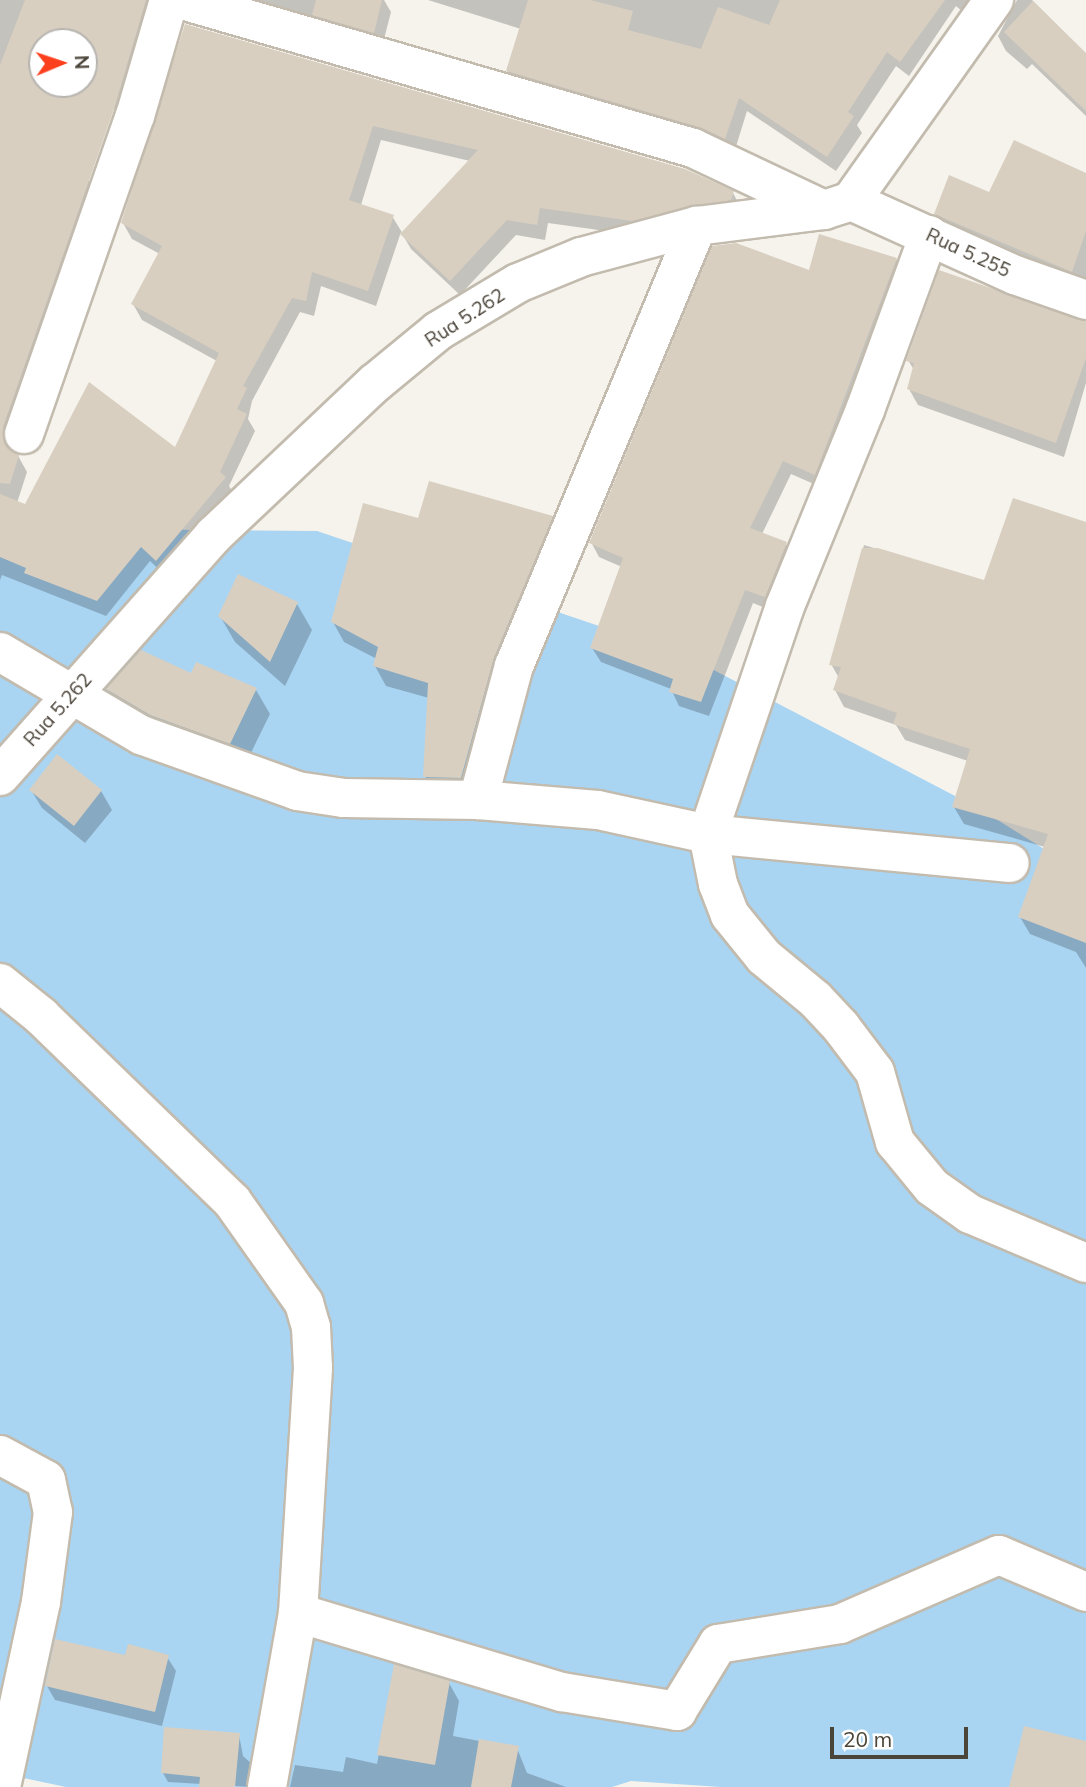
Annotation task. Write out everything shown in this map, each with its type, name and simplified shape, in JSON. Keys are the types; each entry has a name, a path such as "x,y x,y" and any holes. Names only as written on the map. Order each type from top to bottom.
{"street":[{"path":"24,434 135,116 169,0"},
{"name":"Rua 5.255","path":"182,0 693,148 838,205 929,235 1015,275 1086,300"},
{"path":"838,205 994,0"},
{"name":"Rua 5.262","path":"0,776 214,535 375,383 438,331 518,283 581,257 697,226 838,205"},
{"path":"478,800 514,666 697,226"},
{"path":"929,235 865,410 785,606 708,834 718,884 730,915 764,957 841,1027 875,1072 895,1142 933,1187 970,1214 1086,1263"},
{"path":"0,652 70,697 141,735 297,791 344,798 478,800 598,810 708,834 1010,863"},
{"path":"0,984 41,1016 232,1201 304,1303 311,1327 313,1368 298,1613 267,1787"},
{"path":"0,1455 46,1480 53,1512 41,1602 1,1787"},
{"path":"298,1613 562,1692 677,1711 718,1644 840,1624 999,1555 1086,1592"}],"water":[{"path":"0,528 317,531 685,655 980,809 1086,875 1086,1787 721,1787 631,1781 612,1787 66,1787 0,1773"}],"building":[{"path":"25,0 146,0 114,109 3,427 7,448 19,455 10,484 0,483 0,65"},
{"path":"316,0 382,0 374,33 312,15"},
{"path":"528,0 590,0 633,11 628,30 701,49 718,7 769,25 780,0 945,0 900,62 887,52 848,112 854,116 827,157 739,98 725,139 699,127 506,71"},
{"path":"1033,1 1086,53 1086,111 1004,32"},
{"path":"185,24 685,169 734,191 731,200 632,221 540,208 537,225 507,220 450,281 400,234 478,150 373,126 349,200 394,215 368,291 312,272 306,301 292,298 243,386 247,388 237,409 247,414 220,472 226,477 156,561 141,547 97,601 24,573 26,568 0,557 0,494 25,504 89,382 175,447 219,353 131,304 162,246 121,223"},
{"path":"1014,140 1086,173 1086,231 1072,272 934,214 949,175 989,192"},
{"path":"819,234 897,258 815,475 783,461 750,528 787,542 765,597 745,590 701,702 669,692 673,679 590,648 623,558 589,543 712,246 736,243 809,270"},
{"path":"939,270 1086,321 1086,358 1056,443 907,389 914,363 906,361"},
{"path":"429,481 553,516 494,658 461,778 423,777 428,683 373,666 378,647 331,622 363,503 418,518"},
{"path":"1013,498 1086,522 1086,943 1018,917 1048,834 952,807 970,749 893,724 897,713 833,690 841,667 829,665 862,548 878,548 984,580"},
{"path":"238,574 298,602 270,662 218,616"},
{"path":"141,650 191,673 196,662 257,688 230,744 150,715 106,689"},
{"path":"57,754 102,790 74,826 29,790"},
{"path":"55,1639 125,1655 128,1644 169,1655 155,1712 45,1686"},
{"path":"394,1664 450,1681 435,1765 377,1755"},
{"path":"1024,1726 1086,1741 1086,1787 1009,1787"},
{"path":"164,1727 240,1733 235,1787 199,1787 200,1777 161,1773"},
{"path":"479,1739 519,1746 511,1787 471,1787"}]}
